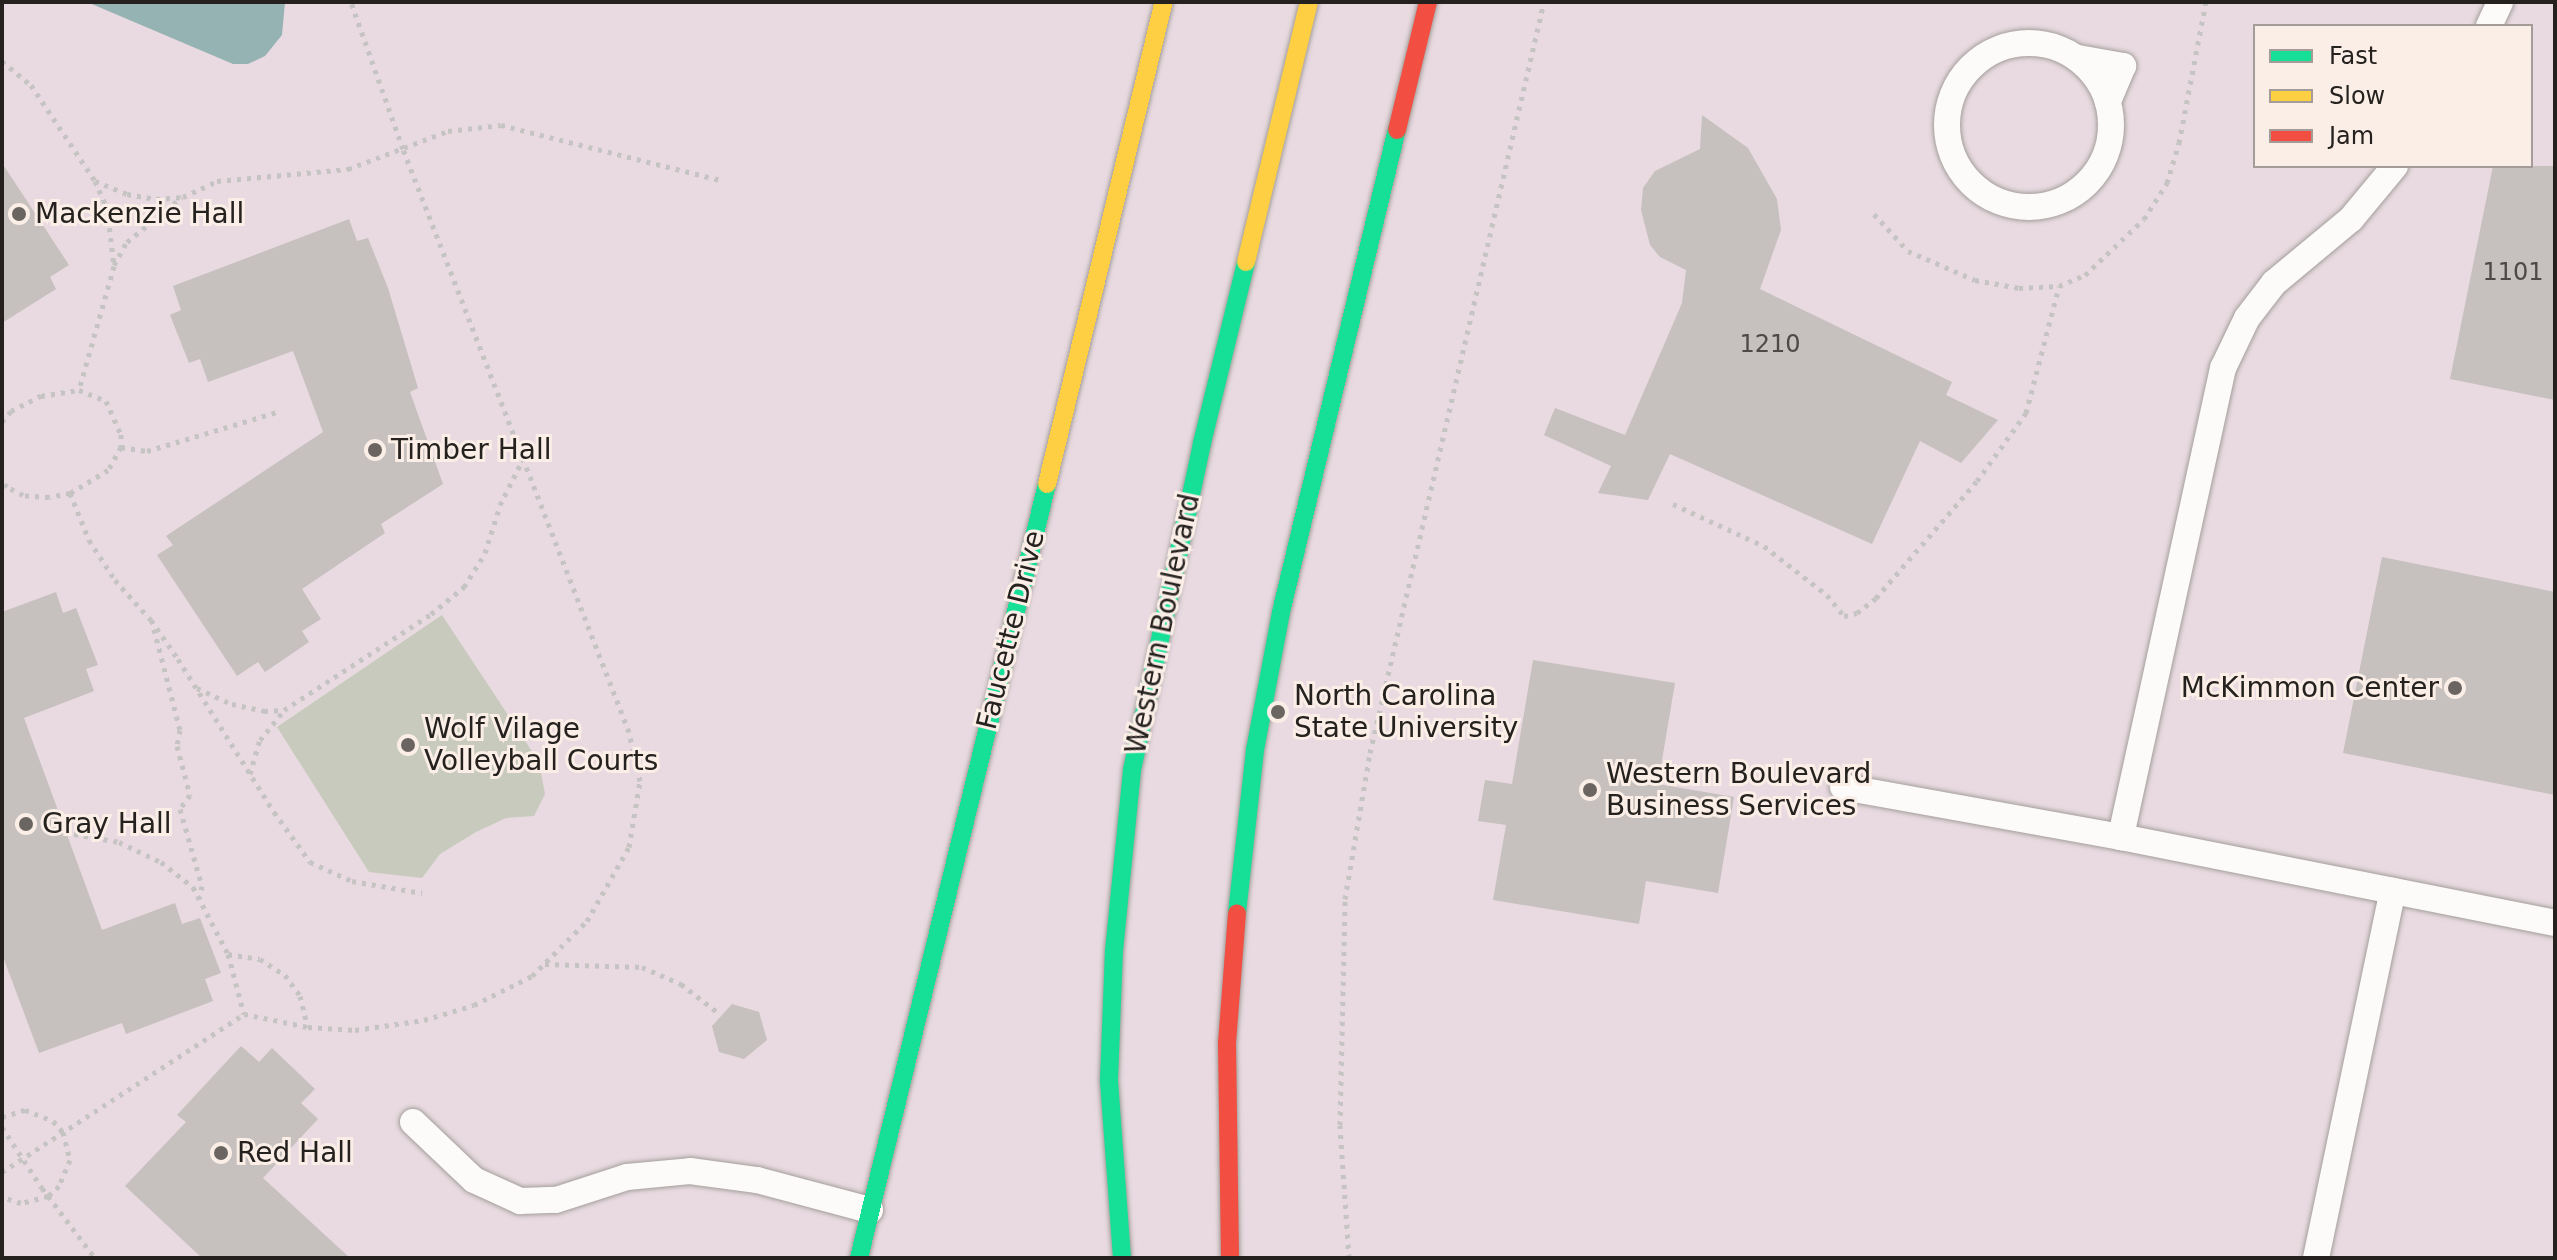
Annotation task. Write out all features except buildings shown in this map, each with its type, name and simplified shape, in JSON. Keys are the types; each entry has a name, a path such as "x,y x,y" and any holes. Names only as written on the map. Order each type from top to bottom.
{"main road":[{"name":"Faucette Drive","path":"859,1258 1164,2"},
{"name":"Western Boulevard","path":"1122,1258 1109,1080 1114,951 1132,770 1181,532 1309,2"},
{"path":"1230,1258 1227,1043 1241,858 1255,750 1281,612 1428,2"}],"lane":[{"path":"2490,24 2500,2"},
{"path":"2027,43 2053,46 2078,58 2123,66 2108,102 2112,129 2106,156 2092,179 2071,197 2045,206 2019,207 1992,199 1970,183 1955,160 1948,134 1949,107 1959,82 1977,61 2000,48 2027,43"},
{"path":"2121,837 2223,368 2247,318 2274,283 2351,219 2393,168"},
{"path":"1843,787 2121,837 2555,923"},
{"path":"2316,1258 2393,891"},
{"path":"413,1122 474,1180 520,1201 556,1200 627,1177 690,1171 757,1180 870,1210"}],"path":[{"path":"2,1172 244,1014 308,1027 355,1030 424,1020 474,1005 532,976 587,921 629,847 640,781 629,732 403,149 351,2"},
{"path":"1349,1258 1340,1125 1345,899 1370,753 1544,2"},
{"path":"1874,214 1908,251 1975,280 2005,285 2059,286 2085,275 2144,219 2167,183 2182,130 2206,2"},
{"path":"2,61 31,85 95,181 107,208 114,266"},
{"path":"79,390 114,266 127,242 183,197 217,181 348,169 448,131 501,125 576,141 724,181"},
{"path":"95,181 127,194 156,199 183,197"},
{"path":"1673,504 1764,546 1827,595 1844,616 1857,613 1876,598 1977,481 2026,413 2059,286"},
{"path":"2,422 11,411 41,396 79,390 106,401 116,417 121,447 108,470 70,493 49,497 23,495 7,487 2,480"},
{"path":"121,447 147,451 277,412"},
{"path":"250,774 260,740 284,710 431,614 464,587 485,553 500,505 524,458"},
{"path":"2,493 7,487"},
{"path":"70,493 89,540 115,580 153,624 310,862 352,881 422,893"},
{"path":"153,624 180,730 177,746 190,795 180,809 202,886 199,899"},
{"path":"197,688 232,704 264,711 284,710"},
{"path":"74,834 119,842 161,862 193,887 228,954 244,1014"},
{"path":"228,954 260,959 285,975 300,996 308,1027"},
{"path":"544,964 642,967 681,984 720,1014"},
{"path":"2,1117 25,1110 40,1113 63,1132 70,1160 66,1175 48,1196 21,1203 2,1197"},
{"path":"2,1127 48,1196 95,1258"}],"shaded area":[{"name":"North Carolina State University","path":"2,2 2555,2 2555,1258 2,1258"},
{"name":"Wolf Vilage Volleyball Courts","path":"442,615 539,762 545,794 534,816 506,818 476,832 440,854 422,878 369,872 277,727"}],"water":[{"path":"87,2 285,2 282,35 265,56 248,64 233,64"}],"traffic: fast":[{"path":"1237,913 1255,750 1281,612 1397,130"},
{"path":"1122,1258 1109,1080 1114,951 1132,770 1202,443 1246,262"},
{"path":"859,1258 1047,484"}],"traffic: slow":[{"path":"1047,484 1164,2"},
{"path":"1246,262 1309,2"}],"traffic: jam":[{"path":"1397,130 1428,2"},
{"path":"1230,1258 1227,1043 1237,913"}],"place":[{"name":"Mackenzie Hall","path":"19,214"},
{"name":"Timber Hall","path":"375,450"},
{"name":"McKimmon Center","path":"2455,688"},
{"name":"North Carolina State University","path":"1278,712"},
{"name":"Wolf Vilage Volleyball Courts","path":"408,745"},
{"name":"Western Boulevard Business Services","path":"1590,790"},
{"name":"Gray Hall","path":"26,824"},
{"name":"Red Hall","path":"221,1153"}]}
